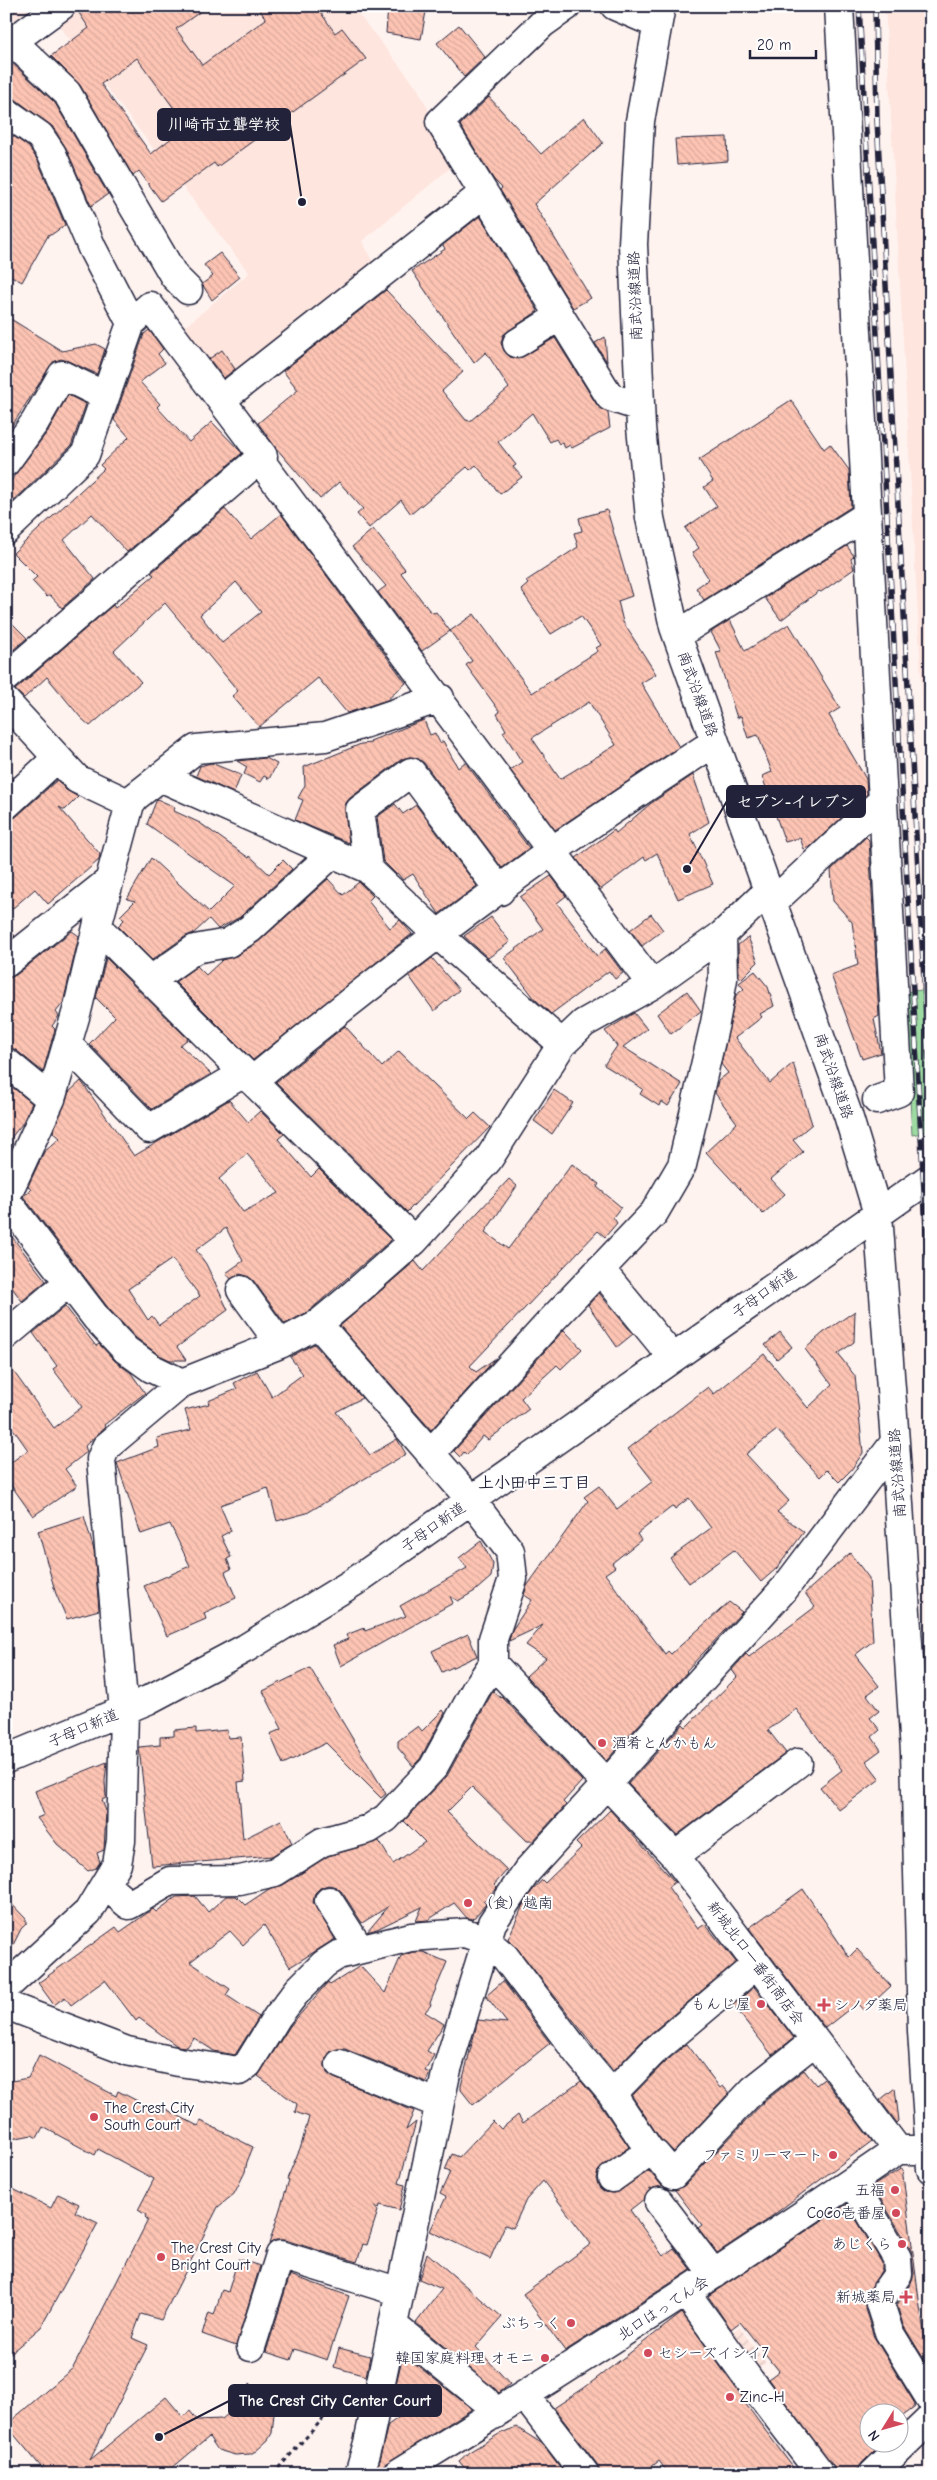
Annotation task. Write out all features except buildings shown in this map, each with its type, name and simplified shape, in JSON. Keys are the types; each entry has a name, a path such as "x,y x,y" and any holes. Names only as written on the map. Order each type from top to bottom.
{"street":[{"path":"61,6 9,44 67,93 174,276 188,290"},
{"path":"567,6 543,23 440,122 610,397 640,407"},
{"path":"819,6 839,19 899,1092 877,1100"},
{"path":"618,7 659,15"},
{"name":"南武沿線道路","path":"659,15 640,121 633,244 640,407 650,518 677,635 848,1115 878,1214 915,1752 922,2031 930,2160"},
{"path":"6,112 40,136 52,154 92,248 131,323"},
{"path":"221,400 484,193"},
{"path":"6,530 85,454 131,323 150,306 262,456 6,676"},
{"path":"517,343 560,316"},
{"path":"6,462 36,422 62,375 105,396"},
{"path":"259,459 440,698 551,852 652,985"},
{"path":"677,635 866,516"},
{"path":"6,1196 50,1099 78,1007 130,804 196,748 325,737 440,698"},
{"path":"6,702 78,779 130,804"},
{"path":"67,1044 148,1129 248,1077 438,934 551,852 715,742"},
{"path":"6,805 58,758"},
{"path":"368,869 360,810 411,772 500,890"},
{"path":"160,777 368,869 562,1044"},
{"path":"6,1987 88,1912 117,1864 121,1841 124,1711 101,1459 106,1447 182,1383 280,1344 318,1324 414,1241 488,1160 562,1044 584,1023 652,985 722,935 770,897 882,801"},
{"path":"151,980 195,949 228,943 250,929 333,853"},
{"path":"6,963 109,881"},
{"path":"97,927 414,1241"},
{"path":"430,1454 654,1213 682,1165 715,1023 723,979 722,935"},
{"path":"6,1062 50,1099"},
{"name":"子母口新道","path":"6,1759 124,1711 263,1638 354,1582 931,1177"},
{"path":"6,1200 69,1282 126,1350 151,1368 182,1383"},
{"path":"600,1269 673,1358"},
{"path":"6,1335 69,1282"},
{"path":"241,1290 280,1344"},
{"path":"105,1886 128,1905 170,1881 240,1880 275,1872 322,1842 369,1829 386,1818 433,1768 476,1689 493,1664 493,1639 513,1579 510,1551 471,1500 318,1324"},
{"path":"359,2474 368,2443 447,2069 485,1940 492,1923 527,1871 734,1646 784,1588 895,1442"},
{"name":"新城北口一番街商店会","path":"493,1664 675,1856 898,2150"},
{"path":"675,1856 798,1763"},
{"path":"329,1901 359,1948"},
{"path":"6,2005 127,2051 179,2062 240,2071 248,2064 277,2017 308,1978 338,1955 359,1948 411,1937 465,1933 485,1940 505,1957 580,2056 612,2094 650,2150 656,2154 673,2175 753,2090 815,2041"},
{"path":"612,2094 653,2052 757,1964"},
{"path":"340,2064 439,2104"},
{"path":"612,2178 650,2150"},
{"path":"898,2150 930,2160"},
{"name":"北口はってん会","path":"397,2474 494,2415 714,2274 898,2150"},
{"path":"852,2182 897,2258 898,2274 886,2291 880,2304 890,2332 931,2400"},
{"path":"659,2202 714,2274"},
{"path":"250,2347 280,2255 400,2292"},
{"path":"686,2292 750,2381 821,2474"},
{"path":"393,2325 484,2400 494,2415"},
{"path":"524,2396 585,2474"},
{"path":"873,2474 931,2418"}],"path":[{"path":"273,2474 338,2402 357,2391"}],"shaded area":[{"path":"6,6 33,6 6,26"},
{"path":"80,6 352,6 418,89 455,164 362,241 374,265 226,382 218,383 180,331 249,273 57,23"},
{"path":"885,6 931,6 931,861"},
{"path":"739,2327 766,2363 752,2373 725,2337"}],"green space":[{"path":"931,989 931,1131 912,1135 904,992"}],"railway":[{"path":"859,6 931,1319"},
{"path":"875,6 877,120 931,1108"}],"place":[{"name":"川崎市立聾学校","path":"302,202"},
{"name":"セブン-イレブン","path":"687,869"},
{"name":"酒肴とんかもん","path":"602,1743"},
{"name":"（食）越南","path":"468,1903"},
{"name":"もんじ屋","path":"761,2004"},
{"name":"シノダ薬局","path":"824,2005"},
{"name":"The Crest City South Court","path":"94,2117"},
{"name":"ファミリーマート","path":"833,2155"},
{"name":"五福","path":"895,2190"},
{"name":"CoCo壱番屋","path":"896,2213"},
{"name":"あじくら","path":"902,2244"},
{"name":"The Crest City Bright Court","path":"161,2257"},
{"name":"新城薬局","path":"906,2297"},
{"name":"ぷちっく","path":"571,2323"},
{"name":"セシーズイシイ7","path":"648,2353"},
{"name":"韓国家庭料理 オモニ","path":"545,2358"},
{"name":"Zinc-H","path":"730,2397"},
{"name":"The Crest City Center Court","path":"159,2437"}],"district":[{"name":"上小田中三丁目","path":"534,1483"}]}
